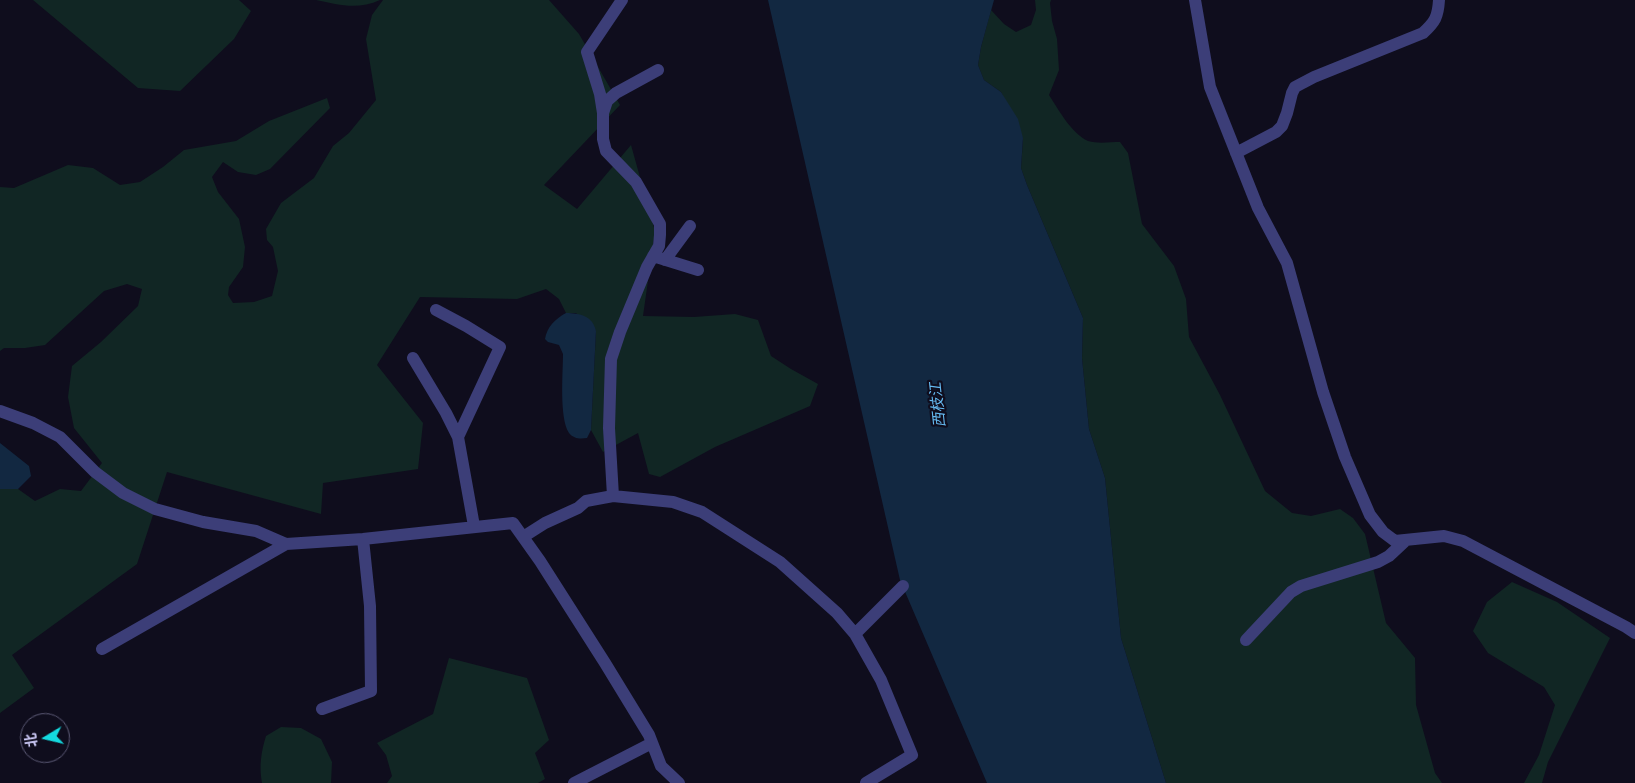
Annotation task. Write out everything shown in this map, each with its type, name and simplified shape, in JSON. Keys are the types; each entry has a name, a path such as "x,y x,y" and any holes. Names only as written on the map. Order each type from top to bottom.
{"street":[{"path":"622,0 587,52 600,94 603,113 603,139 606,151 636,182 660,224 659,258"},
{"path":"1195,0 1210,87 1258,208 1287,263 1323,392 1345,457 1370,515 1382,532 1395,541 1404,542 1426,537 1444,536 1463,541 1635,633"},
{"path":"1236,153 1276,132 1282,126 1295,87 1314,77 1423,34 1432,25 1438,13 1439,0"},
{"path":"603,113 608,101 616,93 658,70"},
{"path":"613,496 609,428 611,359 620,332 659,258 690,226"},
{"path":"659,258 698,270"},
{"path":"436,310 500,347 458,437"},
{"path":"413,358 458,437 474,526"},
{"path":"0,411 33,423 60,437 102,477 123,492 155,509 204,522 256,531 286,544"},
{"path":"523,537 545,523 578,508 586,501 613,496 672,502 702,512 780,562 837,614 855,634 881,680 912,755 866,783"},
{"path":"102,649 286,544 364,539 513,523 605,663 652,743 662,766 679,783"},
{"path":"322,709 372,691 370,606 364,539"},
{"path":"1246,640 1291,592 1301,586 1378,562 1389,556 1404,542"},
{"path":"855,634 903,586"},
{"path":"574,783 652,743"}],"green space":[{"path":"33,0 239,0 251,11 234,39 180,91 138,88"},
{"path":"316,0 380,0 356,6"},
{"path":"383,0 549,0 579,34 620,105 544,185 577,209 631,145 655,231 643,316 694,317 735,314 758,320 771,356 818,384 810,406 715,447 660,477 649,474 638,433 603,452 591,430 596,331 576,313 566,313 559,299 546,289 517,299 420,297 377,365 423,423 418,469 323,483 321,514 167,472 137,564 12,655 34,688 0,713 0,489 18,489 35,501 60,489 81,491 102,463 74,428 68,397 72,366 101,342 138,306 142,289 127,284 104,291 45,345 25,348 4,348 0,351 0,187 14,188 68,165 93,168 120,185 140,182 184,150 236,141 269,121 327,98 330,108 270,169 256,175 238,172 223,162 212,177 218,192 239,219 245,247 243,267 229,287 228,295 233,303 254,302 272,296 278,271 273,247 267,240 266,229 281,203 314,178 333,146 349,133 376,100 366,39 372,15"},
{"path":"1035,0 1051,0 1052,21 1057,39 1059,70 1049,95 1066,121 1082,138 1096,142 1120,142 1128,153 1142,224 1174,266 1186,299 1189,337 1220,395 1265,491 1292,513 1311,516 1340,509 1353,518 1365,534 1386,623 1415,658 1416,705 1435,773 1442,783 1166,783 1121,638 1105,478 1089,429 1082,358 1083,318 1021,168 1023,139 1001,92 984,80 978,65 991,10 1004,24 1016,32 1031,25 1036,10"},
{"path":"1512,582 1557,602 1610,638 1548,762 1542,783 1524,783 1539,755 1555,705 1544,687 1488,653 1473,631 1487,602"},
{"path":"449,658 527,678 549,740 535,753 545,779 538,783 387,783 392,776 386,755 377,743 433,714"},
{"path":"281,727 301,728 321,739 332,762 331,783 262,783 261,759 266,736"}],"water":[{"name":"西枝江","path":"768,0 994,0 978,65 984,80 1001,92 1018,119 1023,138 1021,168 1083,318 1082,358 1089,429 1105,478 1121,638 1166,783 987,783 900,580"},
{"path":"566,313 585,316 592,322 596,331 591,430 587,438 573,436 569,433 566,426 562,383 563,354 559,345 548,342 545,339 552,324"},
{"path":"0,443 29,466 31,476 18,489 0,489"}]}
